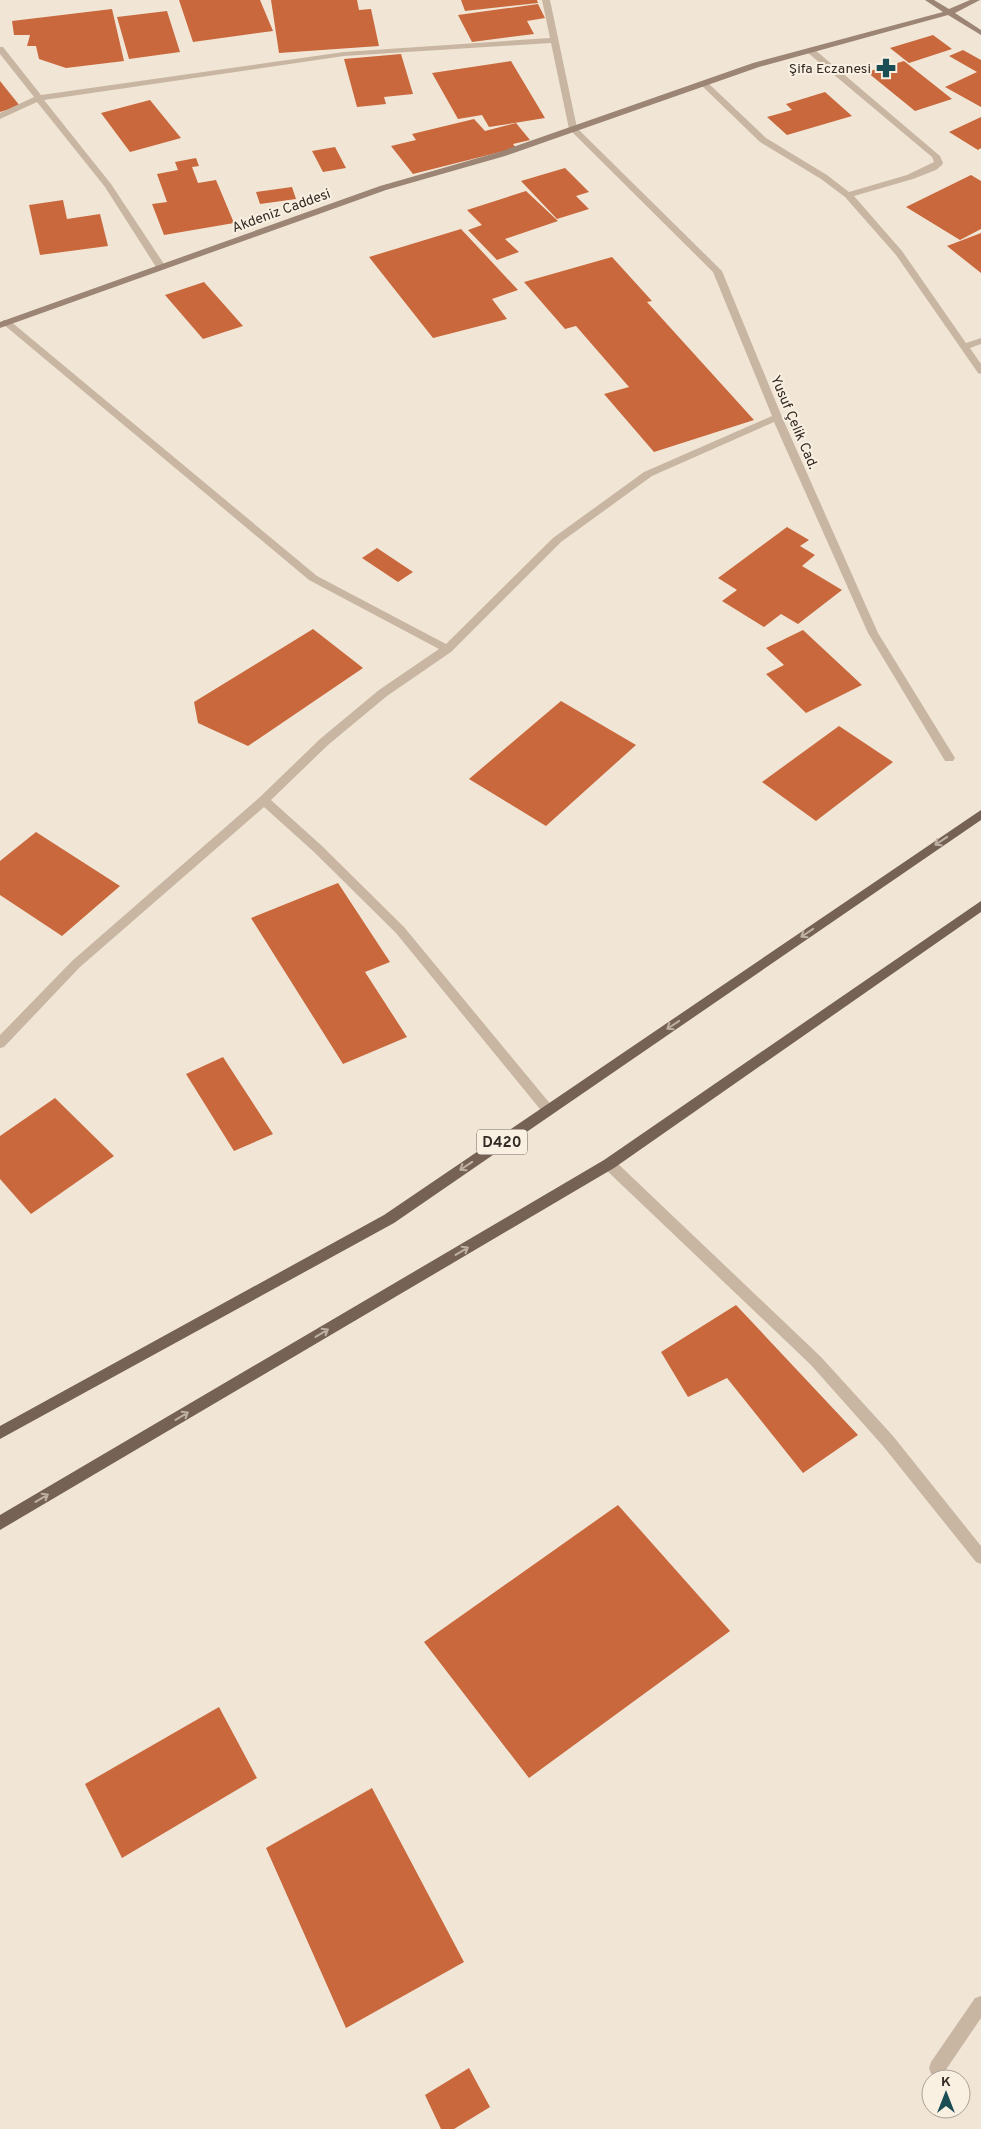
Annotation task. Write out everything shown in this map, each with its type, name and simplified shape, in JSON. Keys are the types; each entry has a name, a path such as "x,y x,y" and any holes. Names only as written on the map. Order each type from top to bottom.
{"main road":[{"name":"D420","path":"0,1433 389,1219 981,814"},
{"path":"0,1523 609,1164 981,906"}],"street":[{"path":"546,0 573,129"},
{"path":"929,0 981,33"},
{"name":"Akdeniz Caddesi","path":"3,323 383,188 502,154 756,65 948,13 976,0"},
{"path":"0,116 39,98 344,54 553,40"},
{"path":"0,49 108,186 161,267"},
{"path":"811,51 936,156 939,163 935,168 922,173 848,195"},
{"path":"704,84 763,140 824,177 848,195 899,253 981,371"},
{"name":"Yusuf Çelik Cad.","path":"573,129 718,272 777,417 873,632 949,758"},
{"path":"3,323 313,578 447,649"},
{"path":"965,346 981,341"},
{"path":"0,1043 76,964 264,800 324,742 382,693 447,649 557,540 648,474 777,417"},
{"path":"264,800 318,849 400,930 548,1110"},
{"path":"609,1164 816,1361 888,1442 981,1557"},
{"path":"937,2068 981,2004"}],"building":[{"path":"179,0 260,0 273,31 193,42"},
{"path":"271,0 357,0 359,10 371,9 379,46 279,53"},
{"path":"461,0 537,0 538,3 465,11"},
{"path":"538,4 545,18 527,21 534,34 472,42 458,15"},
{"path":"112,9 124,61 66,68 39,59 36,46 27,46 30,35 14,35 12,21"},
{"path":"167,11 180,52 129,59 117,17"},
{"path":"933,35 952,49 909,63 890,48"},
{"path":"963,50 981,60 981,107 945,87 977,72 949,56"},
{"path":"401,54 413,94 384,97 386,104 357,107 344,59"},
{"path":"511,61 545,118 489,127 482,115 458,119 432,73"},
{"path":"904,61 952,99 915,111 867,72"},
{"path":"0,81 20,106 0,112"},
{"path":"825,92 852,116 787,135 767,117 792,110 786,104"},
{"path":"150,100 181,138 130,152 101,113"},
{"path":"981,117 981,148 978,150 949,132"},
{"path":"474,119 485,131 516,123 530,140 513,144 516,148 413,174 391,146 416,140 412,134"},
{"path":"335,147 346,168 323,172 312,151"},
{"path":"196,158 199,166 192,167 198,183 216,180 234,223 164,235 152,204 167,202 157,174 178,170 175,162"},
{"path":"565,168 589,192 576,196 589,209 557,219 521,181"},
{"path":"971,175 981,181 981,229 960,240 906,207"},
{"path":"292,187 296,199 260,204 256,192"},
{"path":"526,191 558,221 505,239 519,252 497,260 468,230 482,225 467,210"},
{"path":"63,200 67,219 100,214 108,246 40,255 29,205"},
{"path":"461,229 518,290 492,299 507,319 433,338 369,257"},
{"path":"981,233 981,273 947,246"},
{"path":"612,257 652,301 647,302 754,420 654,452 604,394 629,387 576,326 565,329 524,282"},
{"path":"204,282 243,326 203,339 165,295"},
{"path":"787,527 809,540 800,546 815,555 802,566 842,590 798,624 781,614 764,627 722,601 737,590 718,578"},
{"path":"377,548 413,572 398,582 362,558"},
{"path":"313,629 363,668 248,746 198,723 194,702"},
{"path":"803,630 862,685 806,713 766,674 784,665 766,648"},
{"path":"561,701 636,745 546,826 469,779"},
{"path":"839,726 893,762 816,821 762,782"},
{"path":"36,832 120,886 62,936 0,895 0,861"},
{"path":"338,883 390,962 365,972 407,1037 343,1064 251,918"},
{"path":"223,1057 273,1134 234,1151 186,1074"},
{"path":"55,1098 114,1156 31,1214 0,1179 0,1136"},
{"path":"736,1305 858,1435 803,1473 727,1378 688,1397 661,1352"},
{"path":"618,1505 730,1631 529,1778 424,1642"},
{"path":"219,1707 257,1778 122,1858 85,1784"},
{"path":"372,1788 464,1962 346,2028 266,1848"},
{"path":"469,2068 490,2107 454,2129 441,2129 425,2095"}],"place":[{"name":"Şifa Eczanesi","path":"886,68"}]}
